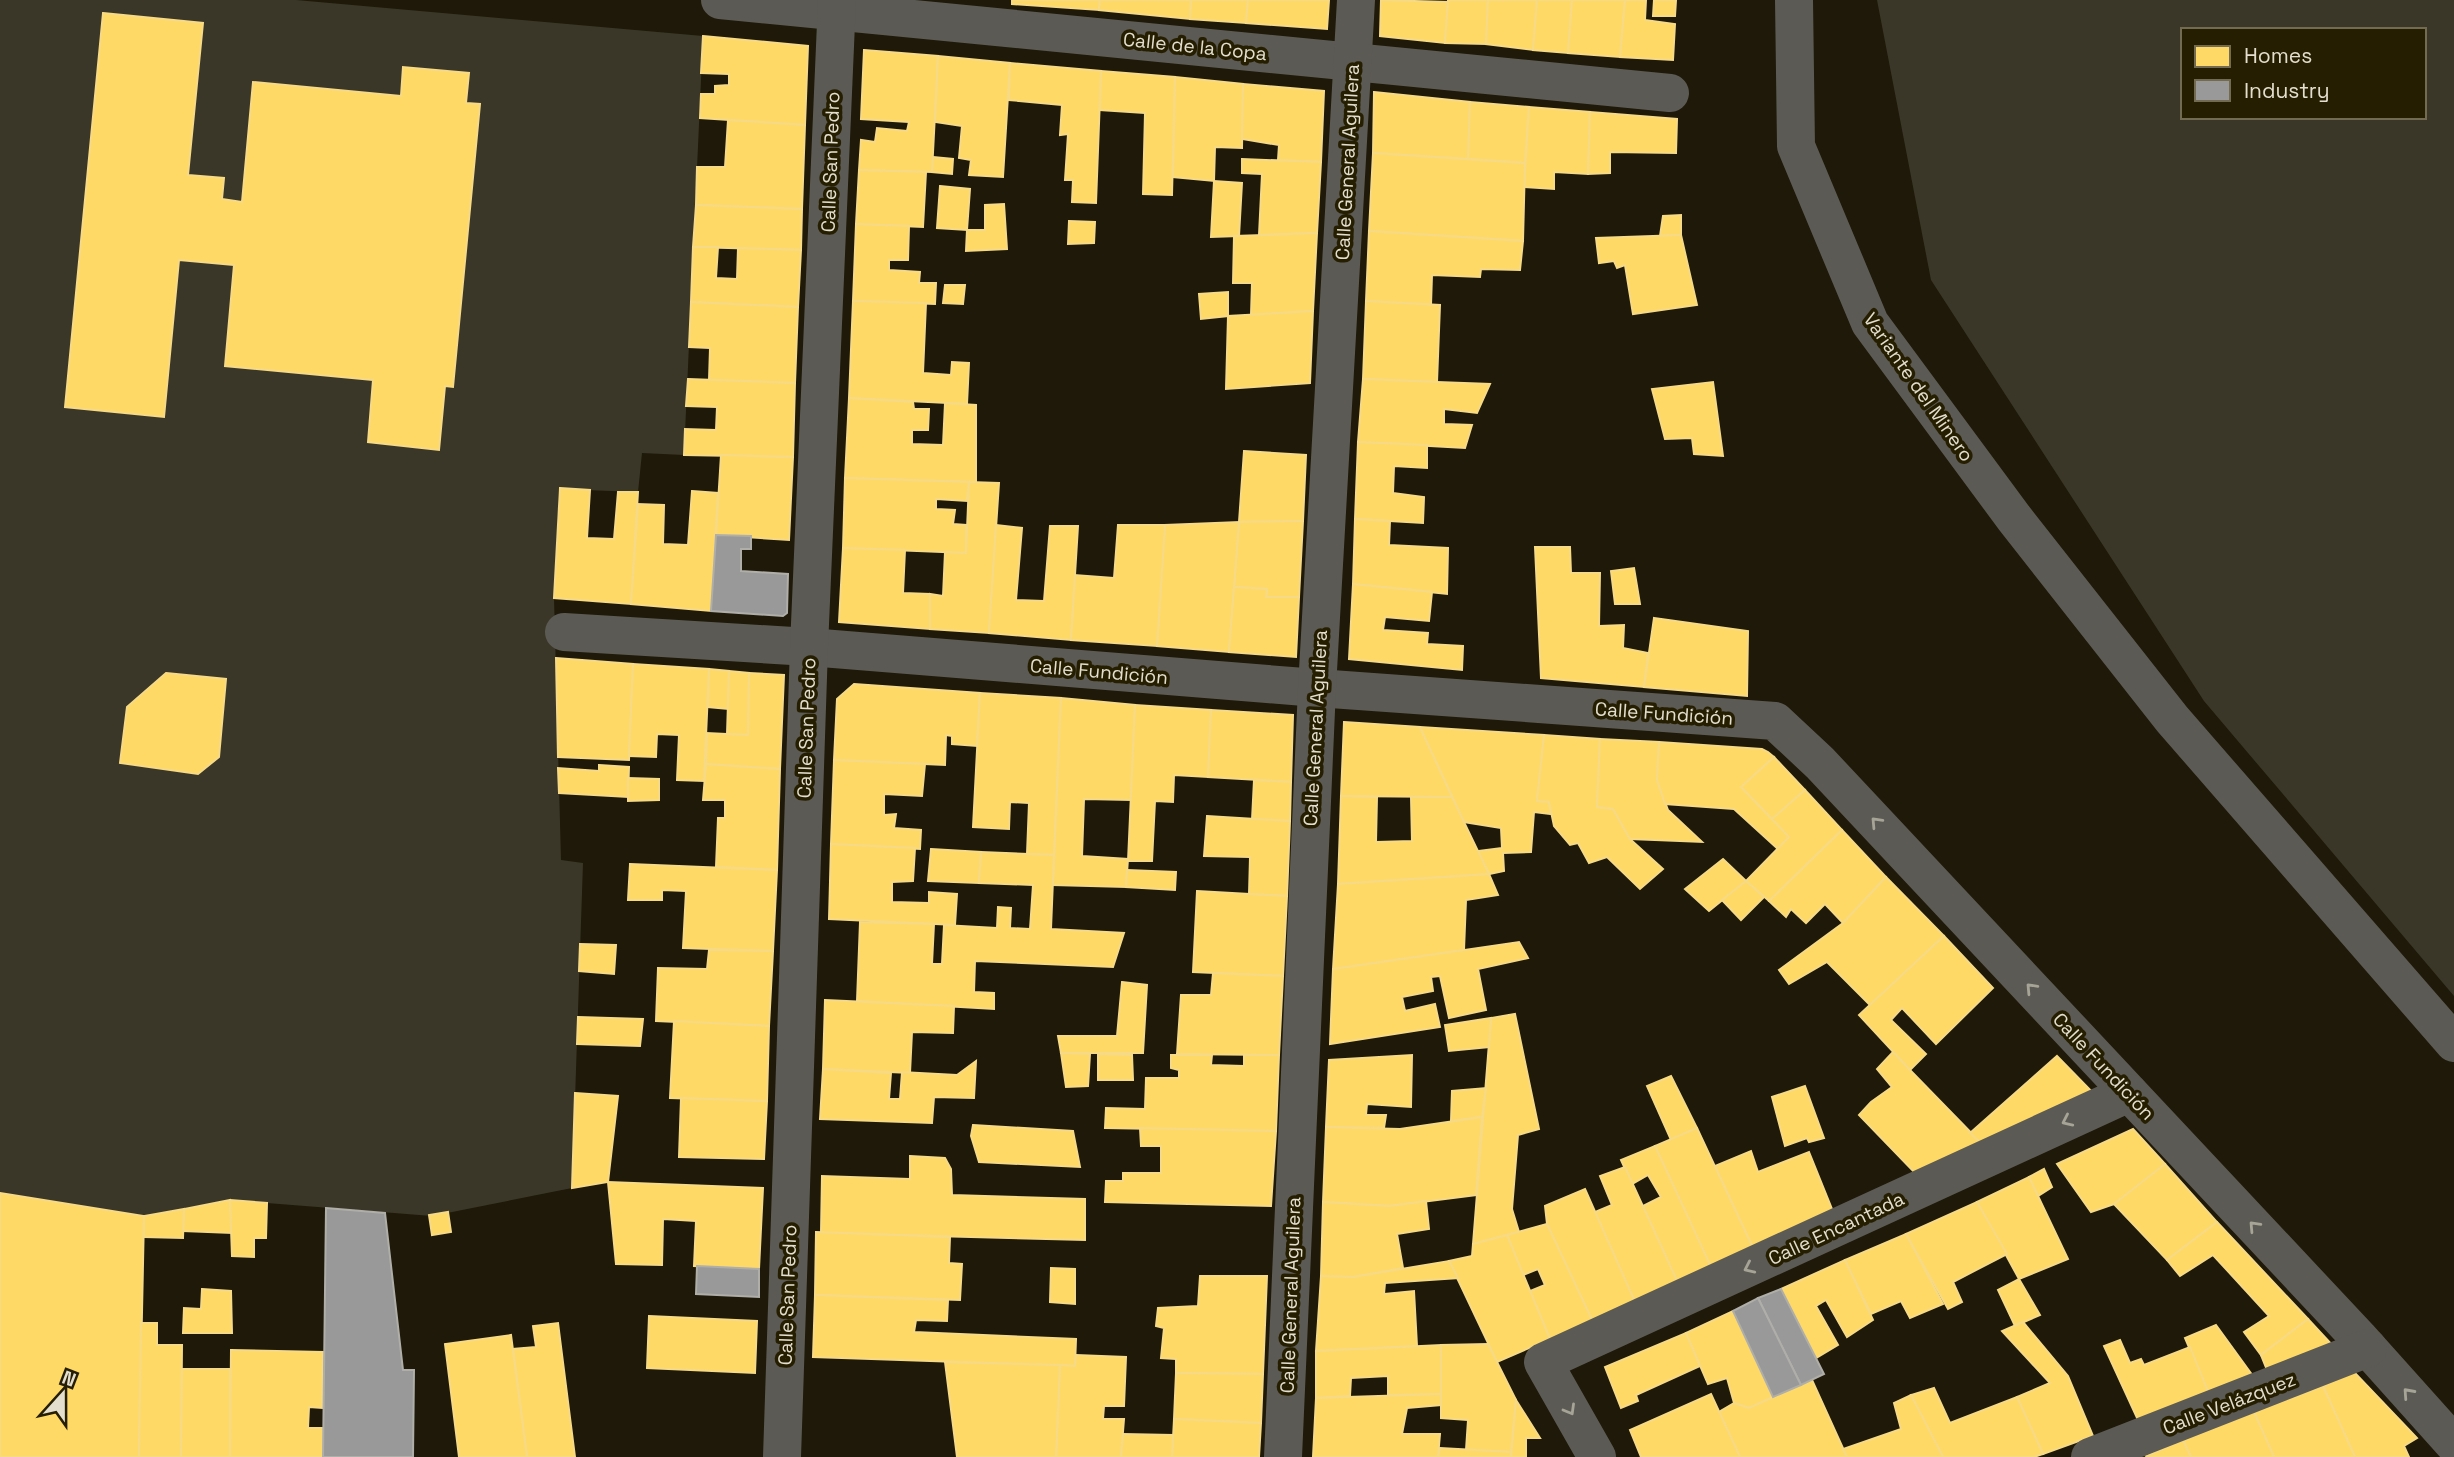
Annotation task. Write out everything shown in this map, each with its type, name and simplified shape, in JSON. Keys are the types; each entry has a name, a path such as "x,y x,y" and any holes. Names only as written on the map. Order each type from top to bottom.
{"street":[{"name":"Calle de la Copa","path":"720,0 836,6 1670,93"},
{"name":"Calle General Aguilera","path":"1283,1457 1317,688 1356,0"},
{"name":"Variante del Minero","path":"1794,0 1796,146 1870,323 2014,518 2172,719 2454,1042"},
{"name":"Calle San Pedro","path":"782,1457 809,648 836,6"},
{"name":"Calle Fundición","path":"564,632 1775,721 1820,763 2368,1348 2454,1444"},
{"name":"Calle Encantada","path":"1597,1457 1543,1362 2129,1093"},
{"name":"Calle Velázquez","path":"2090,1457 2368,1348"}],"shaded area":[{"path":"0,0 296,0 703,36 684,455 642,453 638,492 559,489 554,598 561,860 583,863 572,1188 432,1216 230,1200 144,1216 0,1193"},
{"path":"1877,0 2454,0 2454,996 2204,701 1931,280"}],"building: Homes":[{"path":"1012,0 1100,0 1099,10 1012,4"},
{"path":"1100,0 1191,0 1190,19 1099,10"},
{"path":"1191,0 1248,0 1246,23 1190,19"},
{"path":"1248,0 1329,0 1327,29 1246,23"},
{"path":"1381,0 1448,2 1445,43 1380,36"},
{"path":"1448,0 1488,0 1486,44 1445,43"},
{"path":"1488,0 1537,0 1533,50 1486,44"},
{"path":"1537,0 1572,0 1568,53 1533,50"},
{"path":"1572,0 1625,0 1620,57 1568,53"},
{"path":"1625,0 1646,0 1645,20 1675,24 1673,60 1620,57"},
{"path":"1654,0 1676,0 1675,16 1653,16"},
{"path":"103,13 203,23 188,175 224,178 222,199 242,202 253,82 401,96 403,67 469,73 466,103 480,104 453,387 445,386 439,450 368,442 373,380 225,366 234,265 179,260 164,417 65,407"},
{"path":"703,36 808,46 805,125 700,118 701,94 715,94 715,86 729,85 729,74 701,73"},
{"path":"864,50 938,56 932,172 859,170 861,140 875,142 877,128 907,131 909,122 861,119"},
{"path":"938,56 1010,63 1003,177 969,175 971,160 959,158 962,126 935,122"},
{"path":"1010,63 1101,71 1096,203 1072,202 1073,180 1065,180 1068,134 1060,135 1062,105 1009,100"},
{"path":"1101,71 1175,77 1172,195 1143,194 1145,113 1100,110"},
{"path":"1175,77 1243,84 1242,148 1215,147 1214,181 1173,177"},
{"path":"1243,84 1324,91 1321,162 1278,160 1279,145 1242,139"},
{"path":"1374,92 1470,102 1468,159 1373,153"},
{"path":"1470,102 1529,107 1525,163 1468,159"},
{"path":"1529,107 1590,112 1588,174 1554,172 1554,189 1524,187"},
{"path":"1590,112 1677,119 1676,153 1610,152 1610,173 1588,174"},
{"path":"728,120 805,125 802,209 696,205 697,167 725,167"},
{"path":"1373,153 1525,163 1523,241 1369,231"},
{"path":"933,157 953,159 952,174 932,172"},
{"path":"1242,159 1321,162 1317,233 1259,235 1262,174 1242,173"},
{"path":"859,170 926,172 923,227 856,224"},
{"path":"1214,181 1242,183 1239,236 1211,237"},
{"path":"940,186 970,189 967,230 937,228"},
{"path":"1004,204 1007,249 966,251 967,230 985,230 985,205"},
{"path":"696,205 802,209 801,250 693,247"},
{"path":"1681,215 1681,235 1660,236 1663,216"},
{"path":"1069,221 1095,222 1094,243 1068,244"},
{"path":"856,224 909,226 908,260 889,260 889,270 920,272 919,283 936,283 935,304 853,301"},
{"path":"1369,231 1523,241 1520,270 1481,269 1480,277 1432,275 1431,305 1366,301"},
{"path":"1317,233 1313,311 1251,315 1252,283 1233,283 1234,236"},
{"path":"1681,235 1697,305 1633,314 1625,265 1617,268 1614,261 1599,263 1596,238"},
{"path":"693,247 718,247 716,278 737,279 738,248 801,250 798,307 691,302"},
{"path":"945,285 965,285 963,304 943,303"},
{"path":"1228,292 1228,316 1201,319 1199,294"},
{"path":"853,301 926,303 923,373 951,375 952,362 969,363 967,404 849,398"},
{"path":"1366,301 1440,305 1437,382 1363,379"},
{"path":"691,302 798,307 795,383 709,380 710,348 689,347"},
{"path":"1313,311 1310,383 1226,389 1228,316"},
{"path":"688,379 795,383 793,457 684,455 685,429 716,430 717,407 686,406"},
{"path":"1363,379 1490,384 1477,413 1444,409 1444,424 1472,425 1465,448 1358,442"},
{"path":"1713,382 1723,456 1694,454 1692,438 1665,439 1652,389"},
{"path":"849,398 913,402 914,409 929,409 928,430 912,430 912,444 943,445 945,403 976,405 976,482 845,478"},
{"path":"1358,442 1427,445 1427,468 1394,466 1393,493 1424,497 1423,523 1355,519"},
{"path":"1244,451 1306,455 1303,521 1239,522"},
{"path":"721,455 793,457 789,540 716,535"},
{"path":"845,478 969,482 967,501 936,499 936,509 955,510 953,524 966,525 966,553 843,548"},
{"path":"969,482 999,483 989,633 930,629 930,594 943,596 945,552 966,553"},
{"path":"560,488 590,490 587,538 614,539 618,492 638,492 631,604 554,598"},
{"path":"692,491 718,493 711,611 631,604 638,504 664,505 663,544 688,545"},
{"path":"1355,519 1390,521 1389,545 1448,548 1447,594 1353,584"},
{"path":"1303,521 1299,597 1266,597 1267,589 1234,587 1239,522"},
{"path":"1239,522 1229,652 1157,646 1165,525"},
{"path":"996,525 1022,528 1016,600 1044,601 1050,526 1078,526 1071,640 989,633"},
{"path":"1118,525 1165,525 1157,646 1071,640 1075,575 1114,578"},
{"path":"1535,547 1570,547 1571,573 1600,573 1599,626 1624,625 1623,648 1648,653 1644,687 1541,678"},
{"path":"843,548 905,550 903,593 930,594 930,629 839,622"},
{"path":"1634,568 1640,604 1615,604 1611,571"},
{"path":"1353,584 1432,592 1429,621 1385,617 1383,630 1428,633 1427,644 1463,646 1462,670 1349,659"},
{"path":"1234,587 1267,589 1266,597 1299,597 1296,657 1229,652"},
{"path":"1654,618 1748,631 1747,696 1644,687"},
{"path":"556,658 633,664 629,760 558,757"},
{"path":"633,664 709,669 704,781 677,780 679,735 657,734 656,757 629,756"},
{"path":"709,669 729,671 728,709 708,707"},
{"path":"729,671 749,673 748,735 727,734"},
{"path":"166,673 226,679 219,757 198,774 120,763 127,707"},
{"path":"749,673 784,675 780,769 706,764 707,733 748,735"},
{"path":"854,684 980,693 977,746 952,744 952,736 946,735 945,765 834,760 837,699"},
{"path":"980,693 1061,698 1054,855 1027,854 1029,803 1010,802 1009,829 973,827"},
{"path":"1061,698 1135,705 1131,800 1084,799 1082,856 1128,859 1126,887 1053,885"},
{"path":"1135,705 1211,710 1208,777 1174,775 1173,802 1155,801 1152,861 1128,861"},
{"path":"1211,710 1293,715 1291,782 1208,777"},
{"path":"1344,722 1420,727 1452,797 1341,796"},
{"path":"1420,727 1544,735 1537,801 1549,802 1551,814 1534,812 1531,852 1503,853 1504,871 1489,874 1478,851 1502,848 1501,828 1464,822"},
{"path":"1544,735 1600,739 1597,807 1613,809 1630,839 1663,869 1640,889 1607,857 1589,863 1578,843 1570,845 1554,826 1549,802 1537,801"},
{"path":"1600,739 1659,742 1657,780 1668,810 1702,842 1630,839 1613,809 1597,807"},
{"path":"1659,742 1762,749 1768,752 1774,757 1741,787 1789,837 1778,849 1734,809 1665,804 1657,780"},
{"path":"1774,757 1805,790 1772,819 1741,787"},
{"path":"834,760 925,764 922,796 884,794 884,815 896,814 894,828 921,830 920,849 831,844"},
{"path":"706,764 780,769 777,870 716,867 718,818 725,818 725,800 703,800"},
{"path":"599,765 629,767 628,797 559,793 558,768 599,771"},
{"path":"628,778 659,779 659,800 628,801"},
{"path":"1254,780 1291,782 1290,821 1252,820"},
{"path":"1805,790 1842,830 1769,901 1746,881 1789,837 1772,819"},
{"path":"1341,796 1377,797 1376,842 1412,841 1411,797 1452,797 1489,874 1338,884"},
{"path":"1207,816 1290,821 1287,896 1249,894 1250,857 1204,856"},
{"path":"1842,830 1886,877 1843,923 1825,904 1806,923 1791,909 1786,917 1769,901"},
{"path":"831,844 915,848 913,881 892,882 892,902 929,903 929,892 957,894 955,925 829,919"},
{"path":"931,849 981,852 979,883 928,881"},
{"path":"981,852 1054,855 1051,929 1124,933 1113,967 975,961 974,992 994,993 994,1009 857,1001 860,922 934,924 932,964 942,964 944,925 997,928 998,907 1011,908 1010,928 1030,929 1033,885 979,883"},
{"path":"1723,859 1746,881 1709,911 1685,889"},
{"path":"630,864 777,870 773,951 683,948 686,891 662,890 662,900 628,900"},
{"path":"1127,870 1176,872 1175,890 1126,887"},
{"path":"1489,874 1498,895 1466,900 1464,950 1333,969 1338,884"},
{"path":"1886,877 1944,936 1870,1005 1827,962 1789,984 1779,970 1843,923"},
{"path":"1746,881 1764,897 1741,920 1722,900"},
{"path":"1197,891 1287,896 1283,976 1193,972"},
{"path":"1944,936 1993,988 1936,1044 1902,1008 1891,1020 1926,1054 1910,1070 1859,1015"},
{"path":"1519,942 1528,958 1478,969 1486,1010 1449,1018 1440,976 1431,977 1433,991 1402,997 1405,1011 1435,1004 1440,1027 1330,1044 1333,969"},
{"path":"580,944 616,945 614,974 579,971"},
{"path":"709,950 773,951 769,1026 656,1021 658,968 707,969"},
{"path":"1213,973 1283,976 1279,1055 1177,1054 1181,995 1211,995"},
{"path":"1122,982 1147,985 1143,1053 1061,1053 1058,1036 1117,1036"},
{"path":"825,1000 954,1006 953,1033 912,1032 910,1073 823,1069"},
{"path":"1515,1014 1539,1129 1518,1135 1512,1209 1519,1232 1473,1244 1491,1018"},
{"path":"578,1017 643,1019 640,1046 577,1044"},
{"path":"1491,1018 1489,1047 1449,1051 1445,1025"},
{"path":"674,1021 769,1026 767,1101 670,1098"},
{"path":"1893,1052 1985,1147 1919,1177 1859,1115 1871,1102 1892,1087 1877,1069"},
{"path":"1061,1053 1090,1054 1088,1086 1066,1087"},
{"path":"1098,1054 1132,1055 1133,1080 1098,1080"},
{"path":"1171,1055 1212,1055 1211,1065 1244,1066 1244,1055 1279,1055 1276,1131 1105,1128 1106,1108 1145,1109 1146,1078 1179,1078 1179,1070 1171,1068"},
{"path":"1412,1055 1411,1107 1367,1104 1366,1115 1386,1115 1384,1128 1326,1127 1329,1060"},
{"path":"2057,1056 2097,1097 1985,1147 1970,1133"},
{"path":"976,1061 974,1098 934,1097 932,1123 820,1119 823,1069 891,1073 889,1099 900,1099 902,1072 957,1075"},
{"path":"1671,1076 1697,1128 1671,1140 1647,1086"},
{"path":"1805,1086 1824,1138 1809,1142 1807,1138 1785,1146 1772,1097"},
{"path":"1486,1088 1482,1117 1451,1121 1452,1091"},
{"path":"575,1093 618,1096 608,1182 572,1188"},
{"path":"681,1098 767,1101 764,1159 679,1157"},
{"path":"1482,1117 1476,1195 1390,1206 1323,1202 1326,1127 1400,1129"},
{"path":"973,1125 1073,1131 1080,1167 979,1162 971,1136"},
{"path":"1140,1128 1276,1131 1271,1206 1105,1202 1106,1181 1123,1181 1123,1173 1161,1173 1161,1146 1141,1146"},
{"path":"1697,1128 1754,1250 1712,1269 1655,1146"},
{"path":"2133,1129 2165,1164 2114,1204 2091,1212 2057,1164"},
{"path":"1655,1146 1712,1269 1678,1283 1643,1206 1661,1197 1648,1175 1632,1184 1621,1160"},
{"path":"1751,1151 1758,1172 1809,1152 1834,1214 1754,1250 1715,1166"},
{"path":"910,1156 945,1158 951,1169 952,1195 1085,1199 1085,1240 821,1233 822,1176 910,1179"},
{"path":"2165,1164 2217,1222 2167,1260 2114,1204"},
{"path":"1625,1167 1678,1283 1635,1302 1595,1212 1612,1205 1600,1176"},
{"path":"2044,1169 2052,1187 2038,1196 2029,1177"},
{"path":"2029,1177 2068,1259 2019,1279 1977,1202"},
{"path":"608,1182 763,1188 759,1269 694,1266 696,1221 663,1219 662,1265 616,1264"},
{"path":"1585,1189 1635,1302 1593,1322 1547,1224 1545,1206"},
{"path":"0,1193 144,1216 139,1457 0,1457"},
{"path":"230,1200 232,1233 183,1231 184,1209"},
{"path":"230,1200 267,1203 266,1238 254,1238 254,1257 232,1256"},
{"path":"1426,1201 1429,1229 1397,1234 1403,1268 1353,1277 1321,1276 1323,1202 1390,1206"},
{"path":"1977,1202 2007,1254 1953,1282 1962,1302 1948,1309 1906,1234"},
{"path":"184,1209 183,1238 144,1237 144,1216"},
{"path":"448,1212 451,1232 432,1235 429,1215"},
{"path":"2217,1222 2308,1319 2261,1355 2244,1332 2269,1316 2213,1255 2180,1276 2167,1260"},
{"path":"1547,1224 1593,1322 1550,1339 1530,1291 1545,1285 1538,1269 1523,1275 1507,1235"},
{"path":"816,1232 950,1237 949,1263 962,1264 960,1300 815,1295"},
{"path":"1906,1234 1943,1304 1910,1318 1901,1301 1871,1314 1845,1260"},
{"path":"1507,1235 1550,1339 1497,1362 1449,1261 1472,1256 1473,1244"},
{"path":"1845,1260 1873,1320 1847,1337 1826,1300 1816,1306 1838,1345 1816,1358 1781,1289"},
{"path":"1449,1261 1458,1278 1385,1283 1384,1294 1414,1291 1417,1346 1316,1351 1321,1276 1353,1277"},
{"path":"1051,1268 1075,1269 1075,1304 1050,1302"},
{"path":"1200,1276 1267,1276 1263,1374 1176,1373 1176,1359 1161,1358 1164,1328 1156,1326 1158,1308 1198,1306"},
{"path":"2019,1279 2040,1315 2015,1326 1998,1290"},
{"path":"202,1289 231,1291 232,1333 183,1333 184,1308 201,1309"},
{"path":"815,1295 948,1300 947,1321 916,1320 914,1332 1076,1339 1075,1366 813,1357"},
{"path":"1733,1311 1773,1397 1749,1408 1734,1403 1727,1378 1708,1384 1686,1333"},
{"path":"649,1316 757,1321 755,1373 647,1368"},
{"path":"2308,1319 2335,1348 2267,1370 2261,1355"},
{"path":"2023,1322 2068,1376 2093,1436 2043,1454 2017,1397 2050,1383 2002,1331"},
{"path":"141,1323 157,1323 157,1345 182,1345 181,1457 139,1457"},
{"path":"558,1323 575,1457 527,1457 513,1349 536,1347 533,1326"},
{"path":"2216,1325 2253,1376 2209,1394 2185,1338"},
{"path":"1686,1333 1700,1366 1636,1395 1638,1401 1621,1408 1605,1367"},
{"path":"511,1335 527,1457 459,1457 445,1344"},
{"path":"2120,1340 2130,1363 2141,1359 2144,1365 2190,1347 2209,1394 2138,1420 2104,1346"},
{"path":"1488,1344 1516,1400 1511,1452 1466,1450 1468,1420 1441,1418 1441,1345"},
{"path":"1441,1345 1441,1394 1388,1395 1388,1376 1351,1378 1350,1396 1316,1398 1316,1351"},
{"path":"231,1350 323,1352 322,1408 309,1407 308,1428 323,1428 323,1457 230,1457"},
{"path":"1076,1355 1126,1357 1124,1406 1104,1406 1103,1419 1124,1419 1121,1457 1056,1457 1060,1365 1075,1366"},
{"path":"945,1362 1060,1365 1056,1457 957,1457"},
{"path":"182,1369 230,1369 230,1457 181,1457"},
{"path":"2354,1372 2417,1438 2404,1446 2409,1457 2355,1457 2323,1386"},
{"path":"1176,1373 1263,1374 1261,1423 1174,1419"},
{"path":"1812,1380 1847,1457 1740,1457 1719,1412 1734,1403 1749,1408"},
{"path":"2323,1386 2355,1457 2274,1457 2254,1412"},
{"path":"1934,1388 1950,1423 2017,1397 2043,1454 2034,1457 1943,1457 1911,1395"},
{"path":"1441,1394 1441,1405 1407,1408 1402,1434 1440,1434 1438,1457 1313,1457 1316,1398"},
{"path":"1711,1394 1740,1457 1641,1457 1630,1430"},
{"path":"1911,1395 1943,1457 1847,1457 1843,1449 1901,1429 1894,1403"},
{"path":"1516,1400 1540,1438 1526,1438 1526,1457 1511,1457"},
{"path":"2254,1412 2274,1457 2191,1457 2183,1440"},
{"path":"1174,1419 1261,1423 1259,1457 1172,1457"},
{"path":"1123,1434 1173,1435 1172,1457 1121,1457"},
{"path":"2183,1440 2191,1457 2146,1456"},
{"path":"1440,1448 1511,1452 1511,1457 1438,1457"}],"building: Industry":[{"path":"716,535 751,536 751,549 741,549 741,571 788,574 787,613 783,616 711,611"},
{"path":"326,1208 385,1213 403,1370 414,1370 413,1457 323,1457"},
{"path":"697,1266 759,1269 759,1297 696,1294"},
{"path":"1781,1289 1824,1374 1801,1385 1758,1298"},
{"path":"1758,1298 1801,1385 1773,1397 1733,1311"}]}
